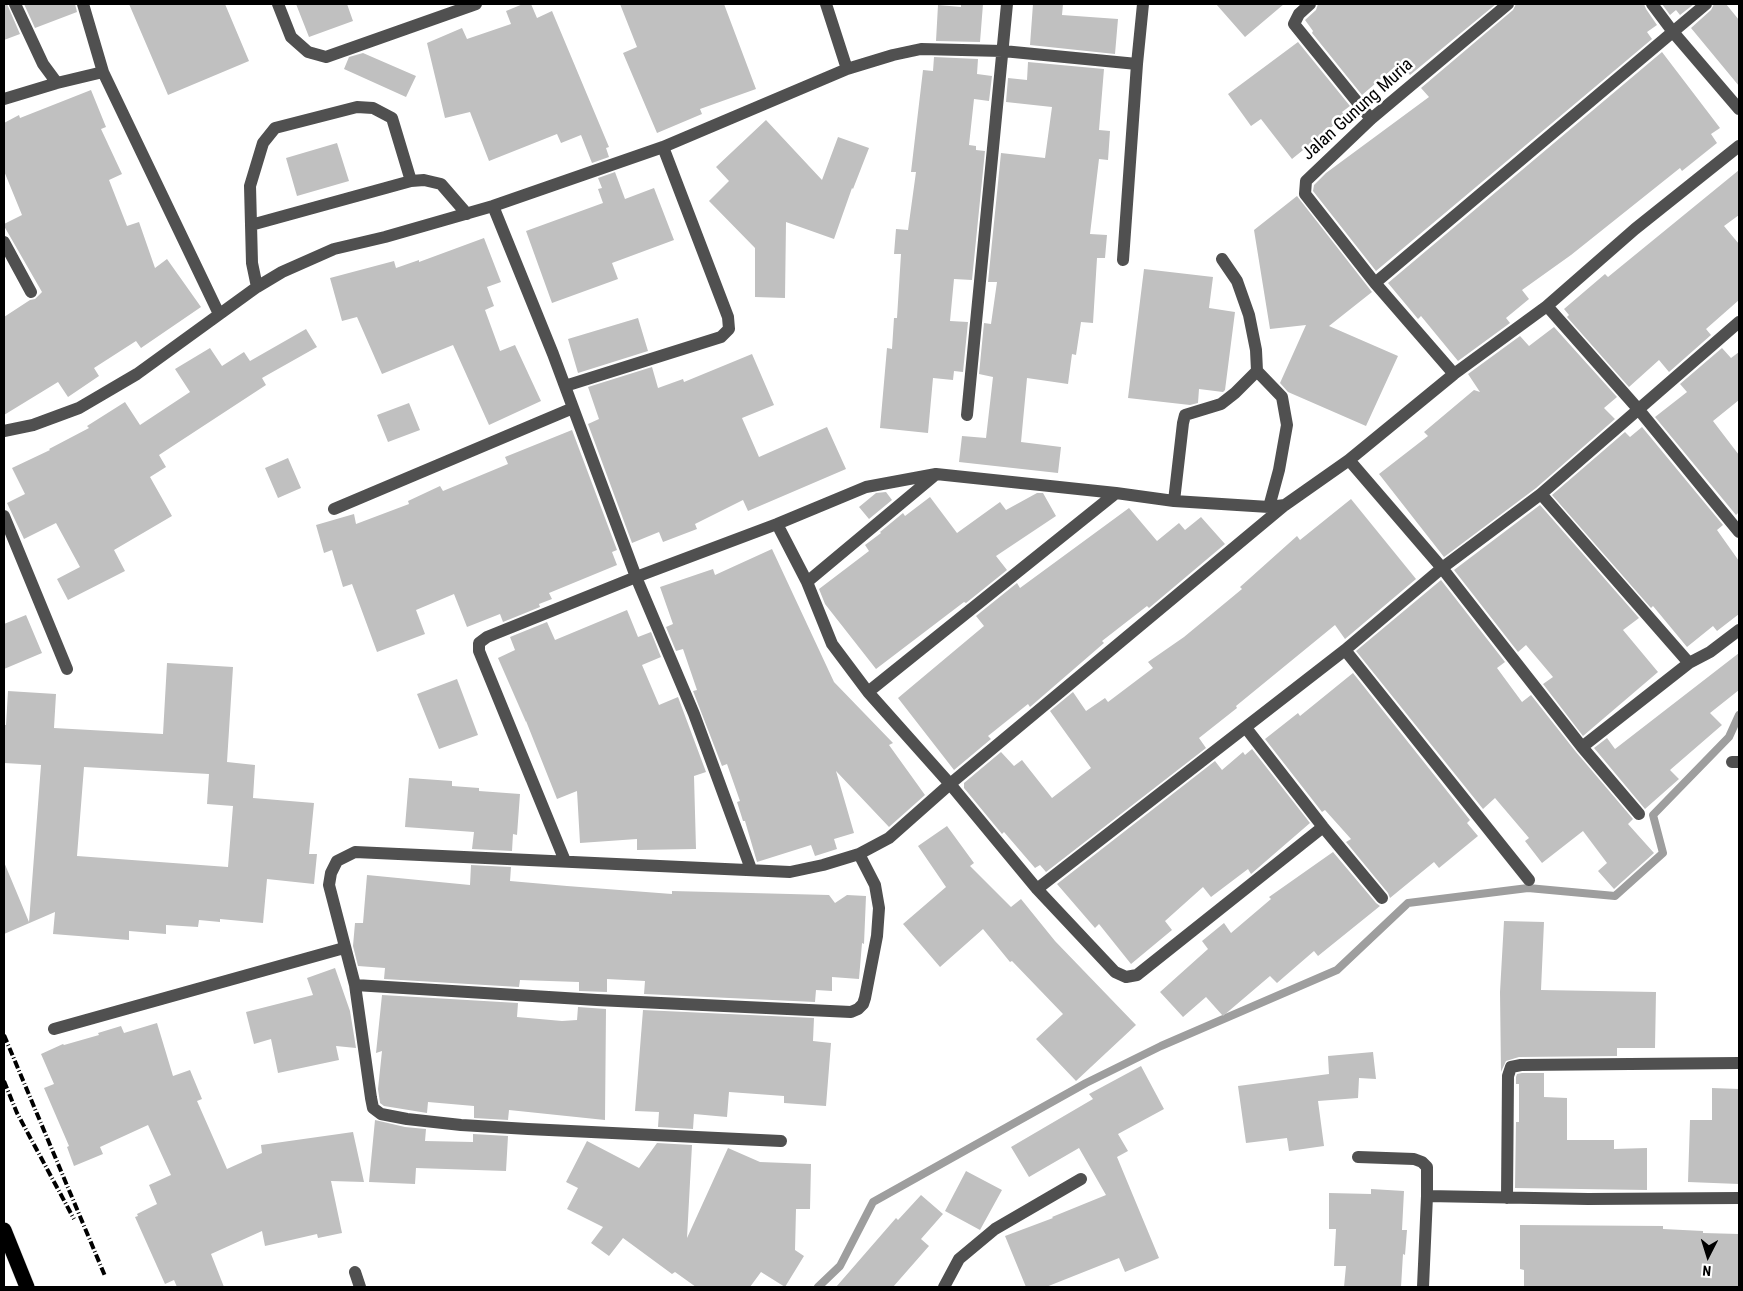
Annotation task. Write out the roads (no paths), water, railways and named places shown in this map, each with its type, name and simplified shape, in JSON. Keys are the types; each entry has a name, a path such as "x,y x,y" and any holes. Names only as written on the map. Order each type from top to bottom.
{"highway":[{"path":"4,1230 27,1287"}],"street":[{"path":"15,4 43,64 57,83"},
{"path":"83,4 103,72 219,314"},
{"path":"278,4 291,36 308,52 326,57 476,4"},
{"path":"826,4 847,69"},
{"path":"967,415 1007,4"},
{"path":"1123,260 1143,4"},
{"path":"1310,4 1299,14 1294,24 1372,119"},
{"name":"Jalan Gunung Muria","path":"1454,374 1375,283 1305,194 1306,181 1372,119 1508,4"},
{"path":"1652,4 1672,32 1739,109"},
{"path":"1375,283 1706,4"},
{"path":"4,430 33,425 78,408 138,374 257,287 282,272 334,249 385,237 493,206 663,147 847,69 893,55 921,49 1003,51 1137,64"},
{"path":"4,99 103,72"},
{"path":"257,287 252,263 250,186 263,143 275,128 357,107 374,108 392,118 411,181"},
{"path":"781,1140 528,1130 461,1125 381,1114 373,1108 370,1098 355,985 329,885 331,873 337,861 354,852 790,872 823,865 859,854 890,838 950,784 1285,505 1350,460 1454,374 1547,306 1636,229 1739,146"},
{"path":"565,386 721,337 729,329 728,317 663,147"},
{"path":"251,226 411,181 424,180 441,184 467,214"},
{"path":"493,206 553,354 636,577 694,714 751,869"},
{"path":"4,242 31,292"},
{"path":"1222,259 1237,281 1249,315 1256,350 1257,371 1282,398 1287,424 1269,507"},
{"path":"1547,306 1639,410 1739,532"},
{"path":"1037,889 1345,650 1442,568 1541,494 1739,322"},
{"path":"1174,501 1182,423 1185,415 1221,404 1257,371"},
{"path":"334,509 573,408"},
{"path":"1350,460 1442,568 1582,747 1639,814"},
{"path":"565,861 479,651 479,643 487,638 636,577 777,524 866,487 936,474 1174,501 1269,507 1285,505"},
{"path":"807,582 936,474"},
{"path":"868,692 1116,493"},
{"path":"1541,494 1689,663"},
{"path":"4,516 67,669"},
{"path":"777,524 807,582 832,644 868,692 950,784 1037,889 1116,972 1126,978 1137,975 1323,827"},
{"path":"1582,747 1689,663 1710,652 1739,630"},
{"path":"1345,650 1529,880"},
{"path":"1246,728 1323,827 1382,898"},
{"path":"355,985 597,1000 851,1012 863,1004 865,998 877,936 879,908 875,885 859,854"},
{"path":"54,1030 344,948"},
{"path":"1507,1198 1508,1076 1511,1067 1521,1065 1739,1063"},
{"path":"1358,1157 1414,1159 1422,1162 1427,1167 1423,1287"},
{"path":"944,1287 959,1258 989,1234 1081,1179"},
{"path":"1427,1196 1588,1199 1739,1198"},
{"path":"355,1272 360,1287"}],"waterway":[{"path":"818,1287 840,1266 873,1202 1086,1083 1161,1046 1337,970 1408,903 1528,888 1615,896 1663,853 1653,815 1729,737 1739,715"}],"railway":[{"path":"4,1035 105,1276"},
{"path":"4,1081 17,1113 74,1219"}]}
